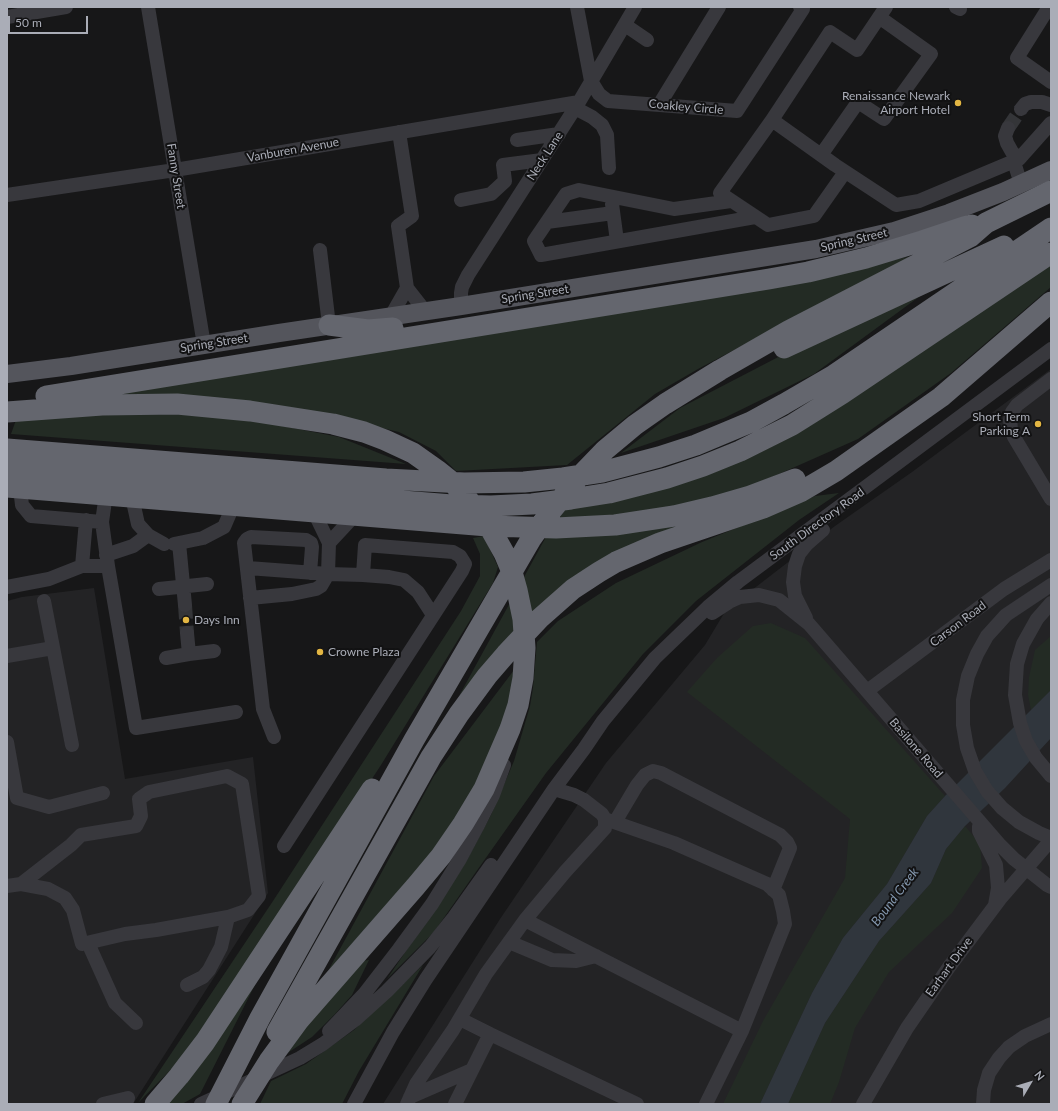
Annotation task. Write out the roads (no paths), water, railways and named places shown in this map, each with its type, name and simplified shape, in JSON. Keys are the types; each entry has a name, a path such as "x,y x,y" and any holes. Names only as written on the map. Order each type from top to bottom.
{"highway":[{"path":"216,1104 234,1068 414,740 518,561 565,492 592,463 631,428 679,395 776,337 970,237 986,223 1051,191"},
{"path":"679,395 985,256 1051,221"},
{"path":"7,402 634,302 808,272 903,247 964,227 986,223"},
{"path":"7,449 392,480 464,483 524,482 602,472 653,459 690,447 744,424 784,404 845,367 1051,228"},
{"path":"7,469 464,506 545,502 609,493 660,480 703,466 752,445 792,424 844,393 1051,253"},
{"path":"276,1055 431,756 455,719 481,685 506,654 538,619 573,590 598,572 616,562 665,541 752,512 792,495 819,481 925,409 957,384 1049,304"},
{"path":"329,325 368,330 418,325 449,331"},
{"path":"7,412 102,404 177,404 245,410 318,421 354,428 375,435 404,448 422,459 452,482 490,528 504,553 517,590 523,619 525,639 523,678 519,700 513,720 484,789 445,850 416,886 311,1005 242,1104"},
{"path":"13,487 502,527 550,528 615,525 674,516 712,508 750,496 811,472 875,441 925,409"},
{"path":"155,1104 205,1042 382,774 414,740"}],"main road":[{"name":"Spring Street","path":"7,374 55,369 329,325 461,306 836,245 894,231 968,207 1051,170"}],"street":[{"path":"7,16 66,7"},
{"name":"Fanny Street","path":"148,7 204,345"},
{"path":"577,7 591,81"},
{"name":"Neck Lane","path":"461,306 460,293 468,275 577,105 635,7"},
{"path":"659,105 719,7"},
{"path":"1049,7 1017,58 1051,82"},
{"name":"Coakley Circle","path":"591,81 599,94 608,101 737,112 801,8"},
{"path":"820,155 858,102 884,119 931,54 883,12 857,50 830,32 772,120 720,193 768,225 814,216 845,172"},
{"path":"625,25 647,40"},
{"path":"1021,109 1025,104 1031,102 1042,102 1051,105"},
{"path":"577,105 602,125 607,135 609,168"},
{"name":"Vanburen Avenue","path":"7,195 175,170 400,132 577,105"},
{"path":"772,120 820,155 896,205 919,201 1016,161 1051,123"},
{"path":"1008,128 1005,136 1016,161 1021,184"},
{"path":"400,132 412,216 398,226 407,288 425,311"},
{"path":"517,140 558,134"},
{"path":"461,200 491,194 505,180 503,165 542,160"},
{"path":"731,201 674,209 578,190 566,194 534,241 541,255 755,217"},
{"path":"611,196 617,241"},
{"path":"547,222 613,213"},
{"path":"320,250 329,325"},
{"path":"391,316 407,288"},
{"name":"South Directory Road","path":"603,721 655,658 681,632 738,582 1051,349"},
{"path":"1051,379 1017,405 1012,412 1010,424 1012,433 1051,499"},
{"path":"1036,473 1045,478 1051,478"},
{"path":"809,624 798,603 794,589 793,575 799,554 812,538 843,515 870,485"},
{"path":"13,487 22,505 31,516 102,522"},
{"path":"106,494 102,522 107,560 136,728 236,712"},
{"path":"132,497 138,524 148,534 172,544 203,538 224,527 232,505"},
{"path":"250,598 316,590 321,586 328,574 329,543 314,512"},
{"path":"329,543 355,515"},
{"path":"82,566 86,520"},
{"path":"7,588 49,579 82,566 107,560 133,546 148,534"},
{"path":"274,737 263,709 244,543 251,537 306,540 311,542 310,573"},
{"path":"172,544 183,586 185,605"},
{"path":"284,846 462,571 464,564 460,556 453,552 365,545 363,575"},
{"name":"Carson Road","path":"867,691 1004,589 1051,560"},
{"path":"248,568 310,573 363,575 404,580 418,592 431,612 434,614"},
{"path":"159,589 207,584"},
{"path":"1051,585 1006,615 993,629 982,644 968,676 963,700 963,725 967,748 975,771 987,791 994,800 1019,822 1051,839"},
{"path":"681,632 729,602 740,597 754,595 778,600 809,624"},
{"path":"44,601 72,745"},
{"path":"1051,603 1037,619 1024,644 1017,664 1016,684 1016,704 1026,741 1036,758 1051,776"},
{"name":"Basilone Road","path":"809,624 991,835 1009,854 1051,887"},
{"path":"187,633 190,654"},
{"path":"7,656 54,648"},
{"path":"166,658 214,651"},
{"path":"201,1104 276,1055 318,1041 348,1012 399,949 432,904 466,848 493,795 503,766 513,720"},
{"path":"276,1055 323,1044 355,1020 387,991 421,956 450,922 579,746 603,721"},
{"path":"354,1104 390,1036 426,979 554,789 603,721"},
{"path":"7,742 17,798 49,807 103,793"},
{"path":"408,1100 416,1084 460,1019 486,974 525,920 565,872 605,828 645,775 653,771 661,773 780,835 787,842 790,848 773,890"},
{"path":"227,776 242,784 259,896 248,910 228,917 125,934 82,944 73,910 65,898 48,889 14,885 71,845 81,835 136,826 142,816 139,799 149,792 227,776"},
{"path":"554,789 574,795 584,800 610,820 674,843 767,884 779,895 785,924 742,1031 706,1104"},
{"path":"978,820 979,831 996,865 998,888 994,907"},
{"name":"Earhart Drive","path":"863,1104 915,1015 961,950 994,907 1051,839"},
{"path":"187,985 202,977 209,970 221,947 228,917"},
{"path":"525,920 742,1031"},
{"path":"509,942 552,960 576,961 596,956"},
{"path":"88,943 115,1003 136,1023"},
{"path":"460,1019 637,1104"},
{"path":"983,1104 984,1090 989,1073 999,1058 1009,1047 1025,1036 1051,1024"},
{"path":"455,1104 490,1034"},
{"path":"408,1100 472,1070"},
{"path":"103,1104 128,1098 125,1104"}],"water":[{"name":"Bound Creek","path":"1051,690 1051,738 1005,788 965,826 946,849 931,883 879,941 825,1023 788,1104 760,1104 812,993 843,938 887,884 927,816"}],"tunnel":[{"path":"1008,128 1021,109"},
{"path":"185,605 187,633"}],"place":[{"name":"Renaissance Newark Airport Hotel","path":"958,103"},
{"name":"Short Term Parking A","path":"1038,424"},
{"name":"Days Inn","path":"186,620"},
{"name":"Crowne Plaza","path":"320,652"}]}
